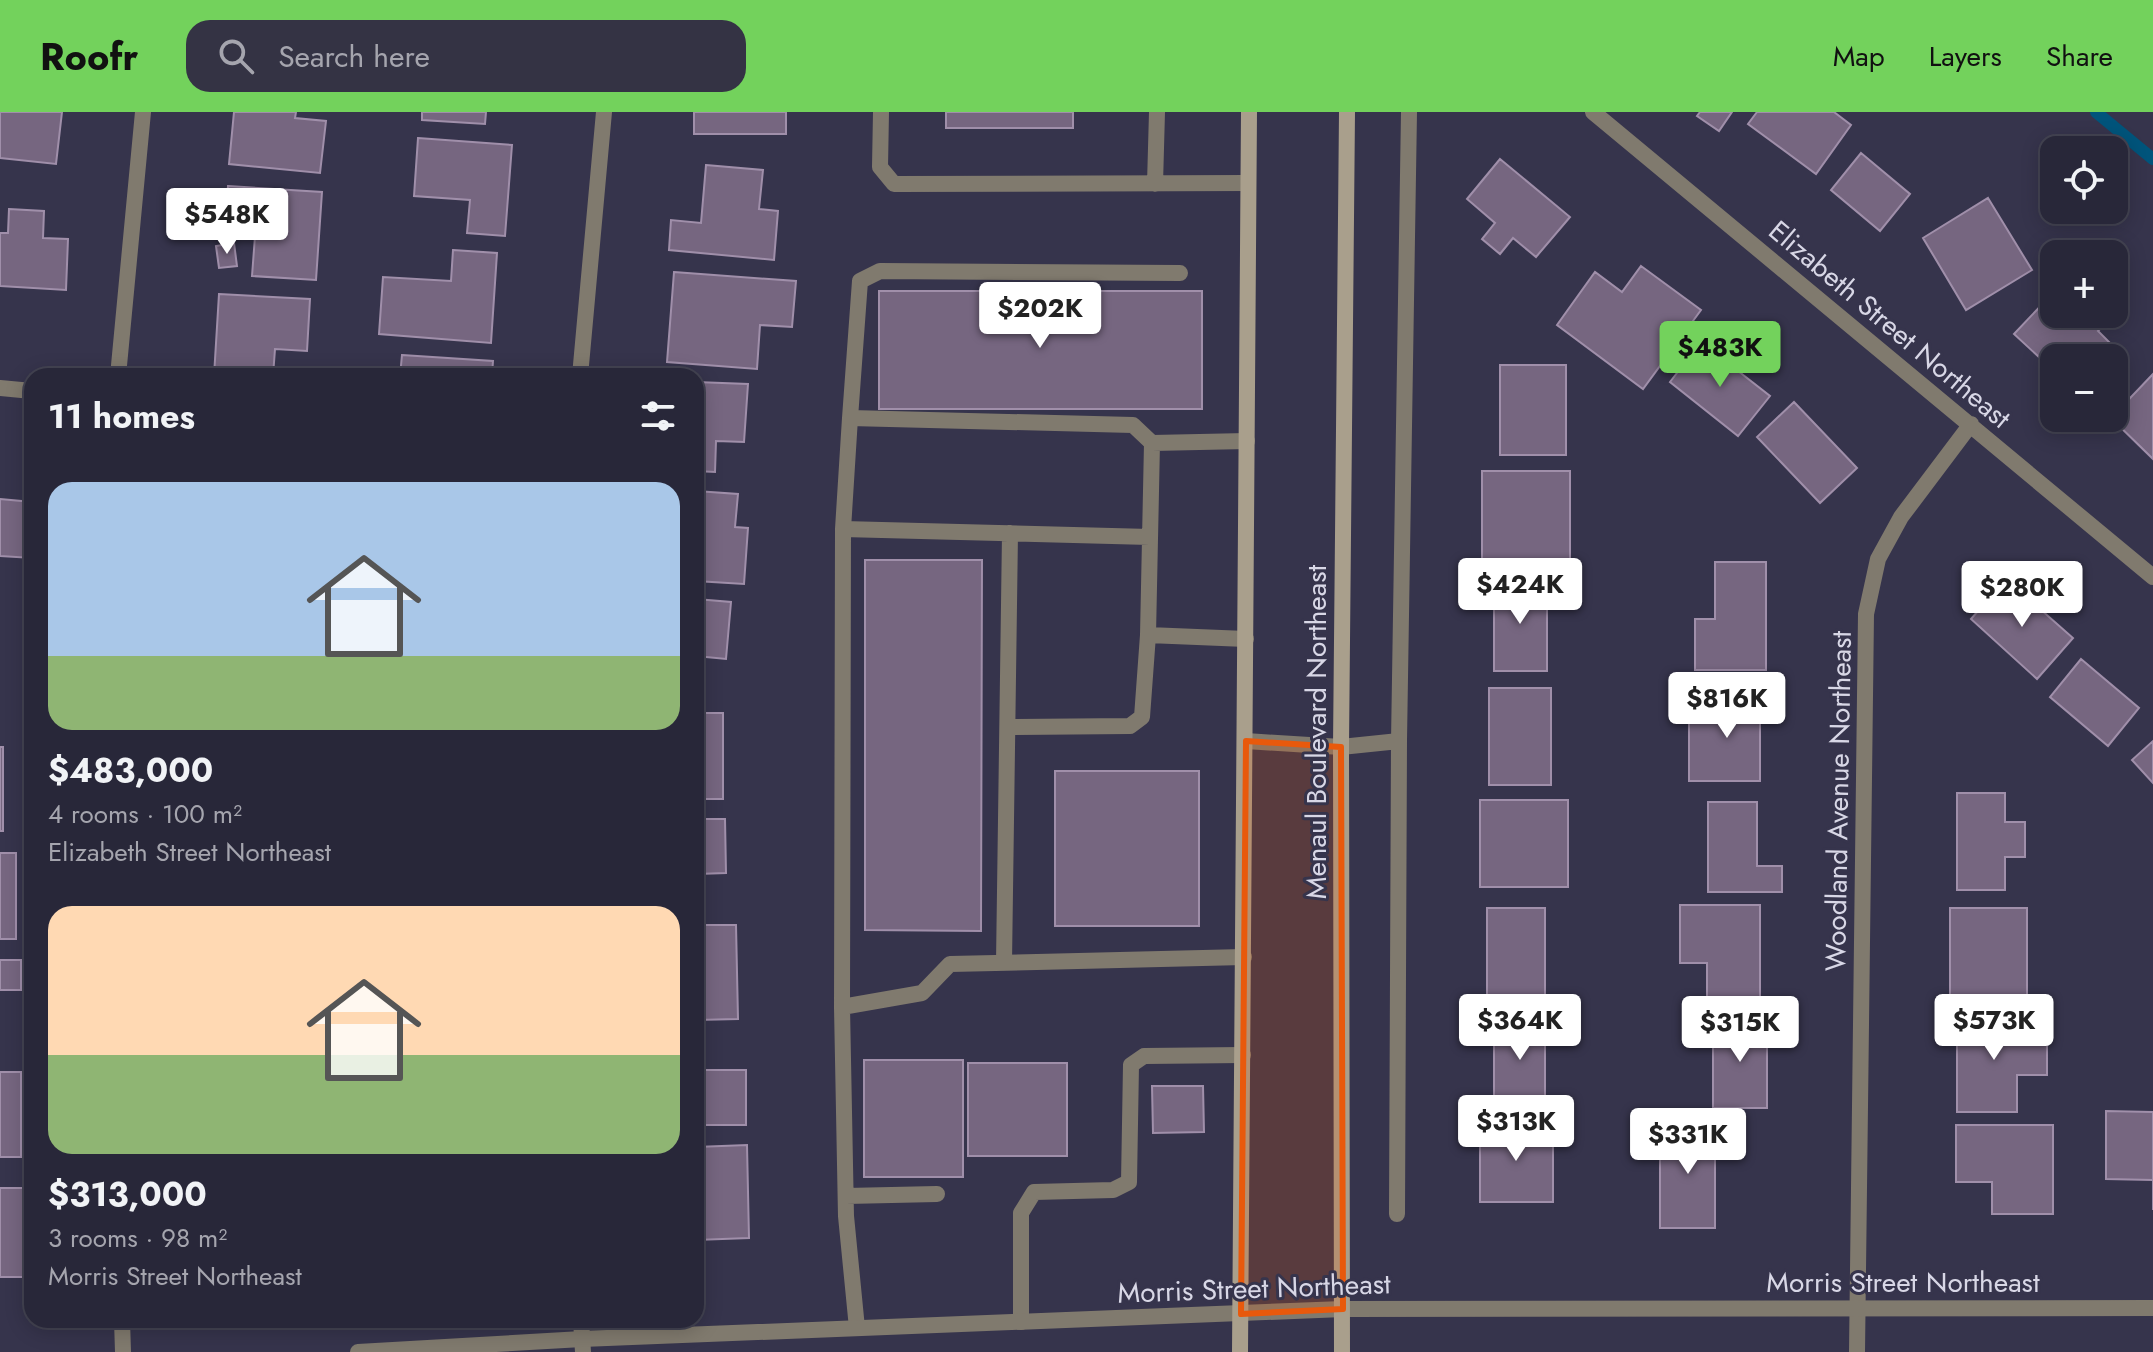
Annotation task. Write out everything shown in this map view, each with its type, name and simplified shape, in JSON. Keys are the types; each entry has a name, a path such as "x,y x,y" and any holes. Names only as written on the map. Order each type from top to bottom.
{"main road":[{"path":"1240,1352 1249,112"},
{"name":"Menaul Boulevard Northeast","path":"1342,1352 1341,747 1347,112"}],"street":[{"path":"119,368 143,112"},
{"path":"581,368 604,112"},
{"path":"881,112 880,167 894,184 1248,183"},
{"path":"1155,184 1157,112"},
{"path":"1397,1214 1399,741 1409,112"},
{"name":"Elizabeth Street Northeast","path":"1593,112 2153,577"},
{"path":"857,1328 846,1196 842,1007 843,529 860,281 880,271 1180,273"},
{"path":"0,388 24,390"},
{"path":"850,418 1133,425 1152,443 1247,441"},
{"name":"Woodland Avenue Northeast","path":"1857,1352 1866,614 1878,559 1901,517 1971,424"},
{"path":"1008,727 1130,726 1142,717 1148,635 1152,443"},
{"path":"843,529 1150,537"},
{"path":"1004,963 1010,533"},
{"path":"1148,635 1246,639"},
{"path":"1246,741 1341,747 1399,741"},
{"path":"842,1007 922,993 950,964 1244,957"},
{"path":"1021,1322 1021,1213 1034,1192 1113,1190 1129,1182 1131,1065 1144,1056 1243,1055"},
{"path":"846,1196 937,1194"},
{"name":"Morris Street Northeast","path":"358,1352 582,1346 857,1328 1343,1309 2153,1308"},
{"path":"122,1328 123,1352"}],"highlighted area":[{"path":"1246,741 1341,747 1343,1309 1241,1314"}],"building":[{"path":"0,112 62,112 56,164 0,158"},
{"path":"234,112 296,112 295,118 326,121 320,173 229,164"},
{"path":"422,112 486,112 485,124 422,120"},
{"path":"694,112 786,112 786,134 694,134"},
{"path":"946,112 1073,112 1073,128 946,128"},
{"path":"1700,112 1732,112 1719,131 1697,116"},
{"path":"1757,112 1834,112 1851,125 1816,174 1748,124"},
{"path":"418,138 512,145 505,236 467,233 470,200 414,196"},
{"path":"1861,153 1910,194 1880,231 1831,190"},
{"path":"1500,159 1570,217 1536,257 1513,238 1500,254 1482,239 1495,223 1467,199"},
{"path":"706,165 763,170 759,209 778,211 774,260 669,250 671,220 701,223"},
{"path":"228,186 322,192 316,280 252,276 256,223 226,220"},
{"path":"1988,198 2032,270 1966,310 1923,238"},
{"path":"9,209 44,211 43,238 68,239 66,290 0,286 0,233 8,233"},
{"path":"234,243 237,266 219,268 216,246"},
{"path":"453,250 497,253 491,343 379,334 383,277 451,281"},
{"path":"1641,266 1701,310 1643,389 1557,325 1595,272 1622,292"},
{"path":"674,272 796,281 792,327 760,325 757,369 667,362"},
{"path":"879,291 1202,291 1202,409 879,409"},
{"path":"219,294 310,299 307,351 275,349 274,368 214,368"},
{"path":"2040,307 2040,328 2101,328 2098,331 2111,344 2040,344 2040,358 2014,334"},
{"path":"1701,342 1770,396 1738,436 1670,382"},
{"path":"402,355 493,361 493,368 401,368"},
{"path":"1500,365 1566,365 1566,455 1500,455"},
{"path":"2153,374 2153,459 2125,432 2128,432 2128,400"},
{"path":"704,382 748,384 744,442 716,441 715,472 704,471"},
{"path":"1794,402 1857,468 1820,503 1757,437"},
{"path":"1482,471 1570,471 1570,567 1482,567"},
{"path":"704,492 738,494 735,527 748,528 744,584 704,582"},
{"path":"0,499 24,501 24,558 0,556"},
{"path":"865,560 982,560 981,931 865,930"},
{"path":"1715,562 1766,562 1766,670 1695,670 1695,619 1715,619"},
{"path":"2006,579 2073,638 2037,679 1971,619"},
{"path":"1494,581 1547,581 1547,671 1494,671"},
{"path":"704,600 731,602 726,659 704,657"},
{"path":"2081,659 2139,708 2108,746 2050,697"},
{"path":"1489,688 1551,688 1551,785 1489,785"},
{"path":"1709,692 1760,692 1760,781 1689,781 1689,722 1709,722"},
{"path":"704,713 723,713 723,799 704,799"},
{"path":"2153,741 2153,783 2132,760"},
{"path":"0,747 3,747 3,831 0,831"},
{"path":"1055,771 1199,771 1199,926 1055,926"},
{"path":"1957,793 2005,793 2005,822 2025,822 2025,857 2005,857 2005,890 1957,890"},
{"path":"1480,800 1568,800 1568,887 1480,887"},
{"path":"1708,802 1757,802 1757,866 1782,866 1782,892 1708,892"},
{"path":"704,819 725,819 726,873 704,874"},
{"path":"0,853 16,853 16,939 0,939"},
{"path":"1680,905 1760,905 1760,998 1707,998 1707,963 1680,963"},
{"path":"1487,908 1545,908 1545,996 1487,996"},
{"path":"1950,908 2027,908 2027,1002 1950,1002"},
{"path":"704,925 736,925 738,1019 704,1020"},
{"path":"0,960 21,960 21,990 0,990"},
{"path":"1957,1015 2020,1015 2020,1040 2047,1040 2047,1075 2017,1075 2017,1112 1957,1112"},
{"path":"1494,1016 1545,1016 1545,1108 1494,1108"},
{"path":"1713,1019 1767,1019 1767,1108 1713,1108"},
{"path":"864,1060 963,1060 963,1177 864,1177"},
{"path":"968,1063 1067,1063 1067,1156 968,1156"},
{"path":"704,1070 746,1070 746,1125 704,1125"},
{"path":"0,1072 21,1072 21,1157 0,1157"},
{"path":"1152,1086 1203,1086 1204,1132 1153,1133"},
{"path":"2106,1111 2153,1112 2153,1180 2106,1179"},
{"path":"1480,1124 1553,1124 1553,1202 1480,1202"},
{"path":"1660,1125 1715,1125 1715,1228 1660,1228"},
{"path":"1956,1125 2053,1125 2053,1214 1992,1214 1992,1182 1956,1182"},
{"path":"747,1145 749,1238 704,1240 704,1147"},
{"path":"0,1188 24,1188 24,1277 0,1277"}],"waterway":[{"path":"2096,112 2153,159"}]}
